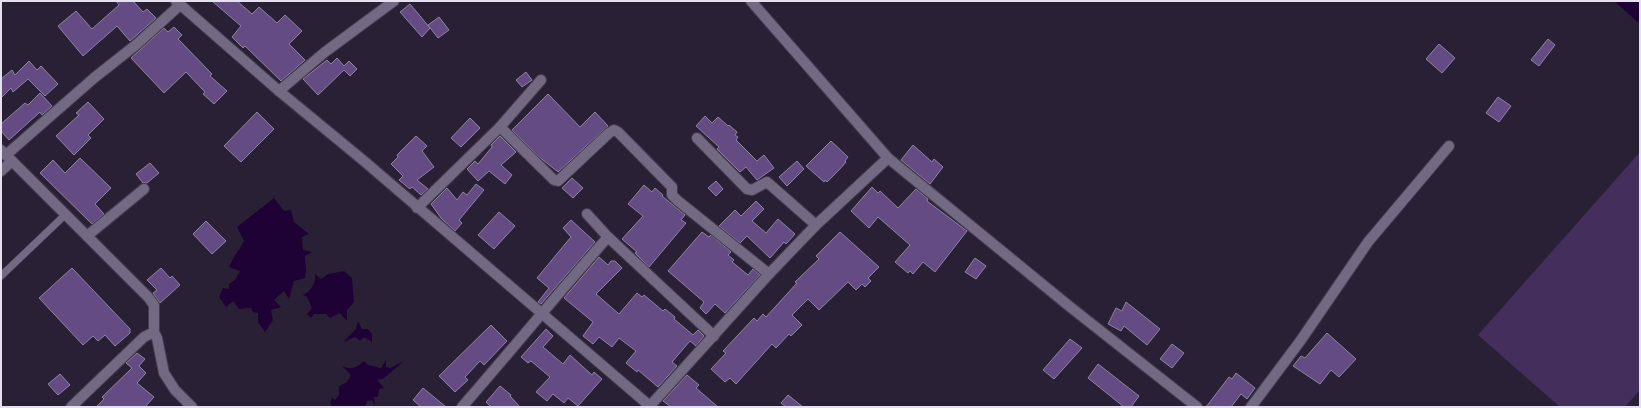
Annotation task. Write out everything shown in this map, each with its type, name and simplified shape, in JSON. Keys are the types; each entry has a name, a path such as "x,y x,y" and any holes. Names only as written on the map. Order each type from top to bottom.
{"street":[{"path":"279,91 340,40 394,1"},
{"path":"751,1 888,158 1069,306 1197,407"},
{"path":"1,171 6,155 94,78 137,44 178,3 650,407 769,274 816,225 888,158"},
{"path":"417,208 500,127 541,80"},
{"path":"500,127 554,180 558,181 609,133 614,130 618,132 672,187 672,195 678,201 769,274"},
{"path":"697,138 747,190 752,190 767,182 816,225"},
{"path":"1251,407 1301,340 1368,242 1449,146"},
{"path":"6,155 134,282 154,305 154,332 158,338 162,364 168,380 175,390 192,407"},
{"path":"87,236 144,189"},
{"path":"586,214 608,238 714,336"},
{"path":"462,407 543,314 570,280 608,238"},
{"path":"71,407 144,337 154,332"}],"lane":[{"path":"1,276 66,214"}],"shaded area":[{"path":"1614,1 1640,1 1640,24"},
{"path":"1640,152 1640,390 1625,407 1560,407 1478,335"},
{"path":"274,198 284,211 291,210 294,222 309,234 302,237 303,250 312,252 305,256 305,278 294,281 289,299 284,291 274,300 281,307 271,310 273,320 265,332 258,322 258,313 253,312 251,308 239,309 233,301 226,307 219,297 223,288 229,289 229,284 235,280 240,271 229,267 244,241 237,227"},
{"path":"344,271 352,278 354,302 347,310 347,321 340,313 330,318 326,314 314,314 311,318 307,314 312,308 307,297 303,295 315,281 315,274 321,279 328,274"},
{"path":"358,321 362,329 368,329 372,334 372,342 364,337 360,341 355,337 343,342 356,329"},
{"path":"386,360 386,367 390,368 404,361 383,379 377,380 384,388 379,389 378,397 374,397 375,406 372,400 367,401 365,407 333,407 330,404 332,397 335,400 339,395 339,386 347,382 351,375 342,366 354,368 364,361 368,365 381,368"}],"building":[{"path":"116,1 133,1 143,12 147,9 156,18 130,41 117,26 83,56 58,26 76,11 92,29 119,5"},
{"path":"212,1 237,1 252,14 259,7 277,23 285,15 302,31 289,44 305,60 281,81 245,46 243,48 232,37 241,26"},
{"path":"410,4 430,28 422,37 400,12"},
{"path":"439,17 449,30 438,38 428,25"},
{"path":"174,27 182,35 178,39 212,74 210,76 227,91 214,104 203,94 205,92 186,72 164,93 131,58 164,28 168,32"},
{"path":"1548,39 1555,45 1539,66 1531,60"},
{"path":"1439,44 1455,58 1442,73 1426,59"},
{"path":"337,58 344,66 349,61 357,69 350,76 344,70 318,95 303,79 327,60 331,64"},
{"path":"29,61 37,70 41,66 58,84 45,96 28,79 13,92 11,88 1,98 1,79 12,70 15,75"},
{"path":"526,72 532,80 522,87 516,80"},
{"path":"40,93 52,106 42,115 40,112 9,140 1,131 1,124 25,103 28,105"},
{"path":"548,94 580,127 595,112 608,126 558,172 538,156 512,130"},
{"path":"1498,97 1511,106 1499,122 1486,113"},
{"path":"88,102 104,119 88,135 91,138 74,155 56,136 79,115 76,113"},
{"path":"257,112 274,129 241,162 224,146"},
{"path":"705,116 712,123 718,117 728,126 729,125 737,132 735,135 738,137 736,140 757,161 764,155 774,168 757,180 746,167 740,172 717,149 719,147 696,126"},
{"path":"470,118 480,128 461,147 451,138"},
{"path":"416,136 427,146 422,151 434,167 417,180 428,189 421,195 412,187 410,189 399,180 403,176 391,164 398,157 397,155"},
{"path":"500,136 516,152 501,165 512,175 505,184 489,171 478,181 467,169 475,161 478,164 492,147 491,145"},
{"path":"831,141 848,157 845,161 846,162 839,170 827,182 825,180 824,182 806,166"},
{"path":"913,145 932,162 934,159 943,167 930,184 901,160"},
{"path":"80,158 111,188 95,204 104,214 92,224 40,173 53,160 65,173"},
{"path":"797,161 804,169 787,186 779,177"},
{"path":"150,163 159,173 147,183 143,183 136,174"},
{"path":"572,178 583,188 573,198 562,188"},
{"path":"716,181 723,189 716,196 708,188"},
{"path":"476,184 484,190 459,220 462,223 455,231 441,218 431,204 447,188 457,200 463,192 467,195"},
{"path":"644,185 652,192 655,188 663,195 662,196 685,215 681,220 686,223 649,267 635,253 637,252 622,239 643,216 628,204"},
{"path":"872,187 878,193 880,191 898,208 916,189 928,199 927,201 967,231 935,272 923,262 913,274 910,271 908,273 895,262 910,245 878,217 869,228 851,211"},
{"path":"756,201 764,209 752,221 766,233 778,219 795,234 786,244 784,242 770,258 747,236 740,243 719,226 735,210 741,216"},
{"path":"499,212 515,226 494,249 478,235"},
{"path":"571,220 595,242 541,304 538,302 549,288 537,278 571,237 563,228"},
{"path":"206,221 226,241 212,254 193,234"},
{"path":"702,232 709,237 711,235 731,252 728,255 734,260 732,262 748,275 753,269 760,275 725,313 715,304 706,314 700,308 704,302 668,271"},
{"path":"840,232 879,267 868,278 871,281 865,287 862,284 856,290 848,282 819,310 808,299 792,315 802,325 791,336 789,334 776,348 772,344 736,384 730,378 725,382 711,369 726,353 723,351 754,318 757,321 763,314 766,317 797,283 795,282 819,259 816,256"},
{"path":"599,257 608,265 611,261 615,261 622,268 596,294 619,314 637,293 642,297 644,295 663,311 665,309 675,317 674,319 693,335 698,330 704,336 696,346 690,341 672,362 677,366 658,387 638,370 637,372 626,363 636,351 619,338 612,347 599,337 593,344 583,336 593,322 564,298"},
{"path":"975,258 986,266 976,279 965,272"},
{"path":"72,268 130,329 130,333 115,346 105,335 98,341 93,336 83,345 39,298"},
{"path":"161,268 170,278 172,276 180,285 160,303 153,293 157,290 147,280"},
{"path":"1126,302 1160,329 1147,345 1124,326 1121,331 1108,324 1116,308 1122,311"},
{"path":"491,325 507,341 484,365 480,361 465,377 468,380 455,392 439,376"},
{"path":"546,329 553,336 543,347 563,364 570,355 592,375 594,372 602,379 578,406 568,398 564,403 553,394 547,401 536,392 550,377 531,361 528,363 521,357"},
{"path":"1327,333 1356,359 1339,377 1331,370 1320,384 1293,366 1301,356 1305,358"},
{"path":"1070,339 1082,348 1054,379 1043,370"},
{"path":"1172,344 1184,353 1172,368 1160,359"},
{"path":"137,353 145,359 139,366 146,373 137,383 154,397 145,407 96,407 104,399 102,397 132,368 126,363"},
{"path":"1098,364 1139,396 1131,407 1124,407 1088,378"},
{"path":"1236,373 1255,388 1247,399 1241,394 1231,407 1206,407 1229,377 1232,379"},
{"path":"60,374 70,385 58,395 48,384"},
{"path":"687,375 699,385 696,388 718,407 671,407 663,401"},
{"path":"500,386 511,395 510,396 520,407 491,407 486,402"},
{"path":"423,388 446,407 421,407 413,400"},
{"path":"788,395 803,407 786,407 781,403"}]}
